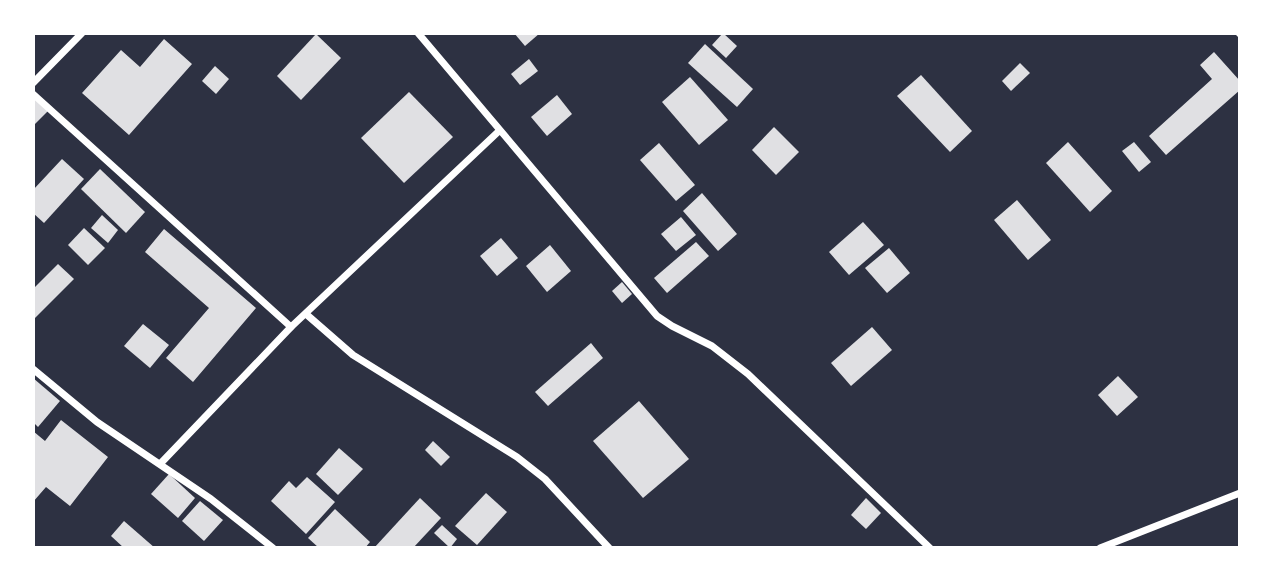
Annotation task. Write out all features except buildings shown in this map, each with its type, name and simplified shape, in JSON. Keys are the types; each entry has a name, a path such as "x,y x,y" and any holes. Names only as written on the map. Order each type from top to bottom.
{"street":[{"path":"33,83 82,33"},
{"path":"418,33 656,316 712,346 748,374 930,548"},
{"path":"33,94 292,327"},
{"path":"160,463 292,327 499,131"},
{"path":"306,314 353,355 517,457 545,479 609,548"},
{"path":"33,369 97,422 211,499 273,548"},
{"path":"1100,548 1240,493"}]}
